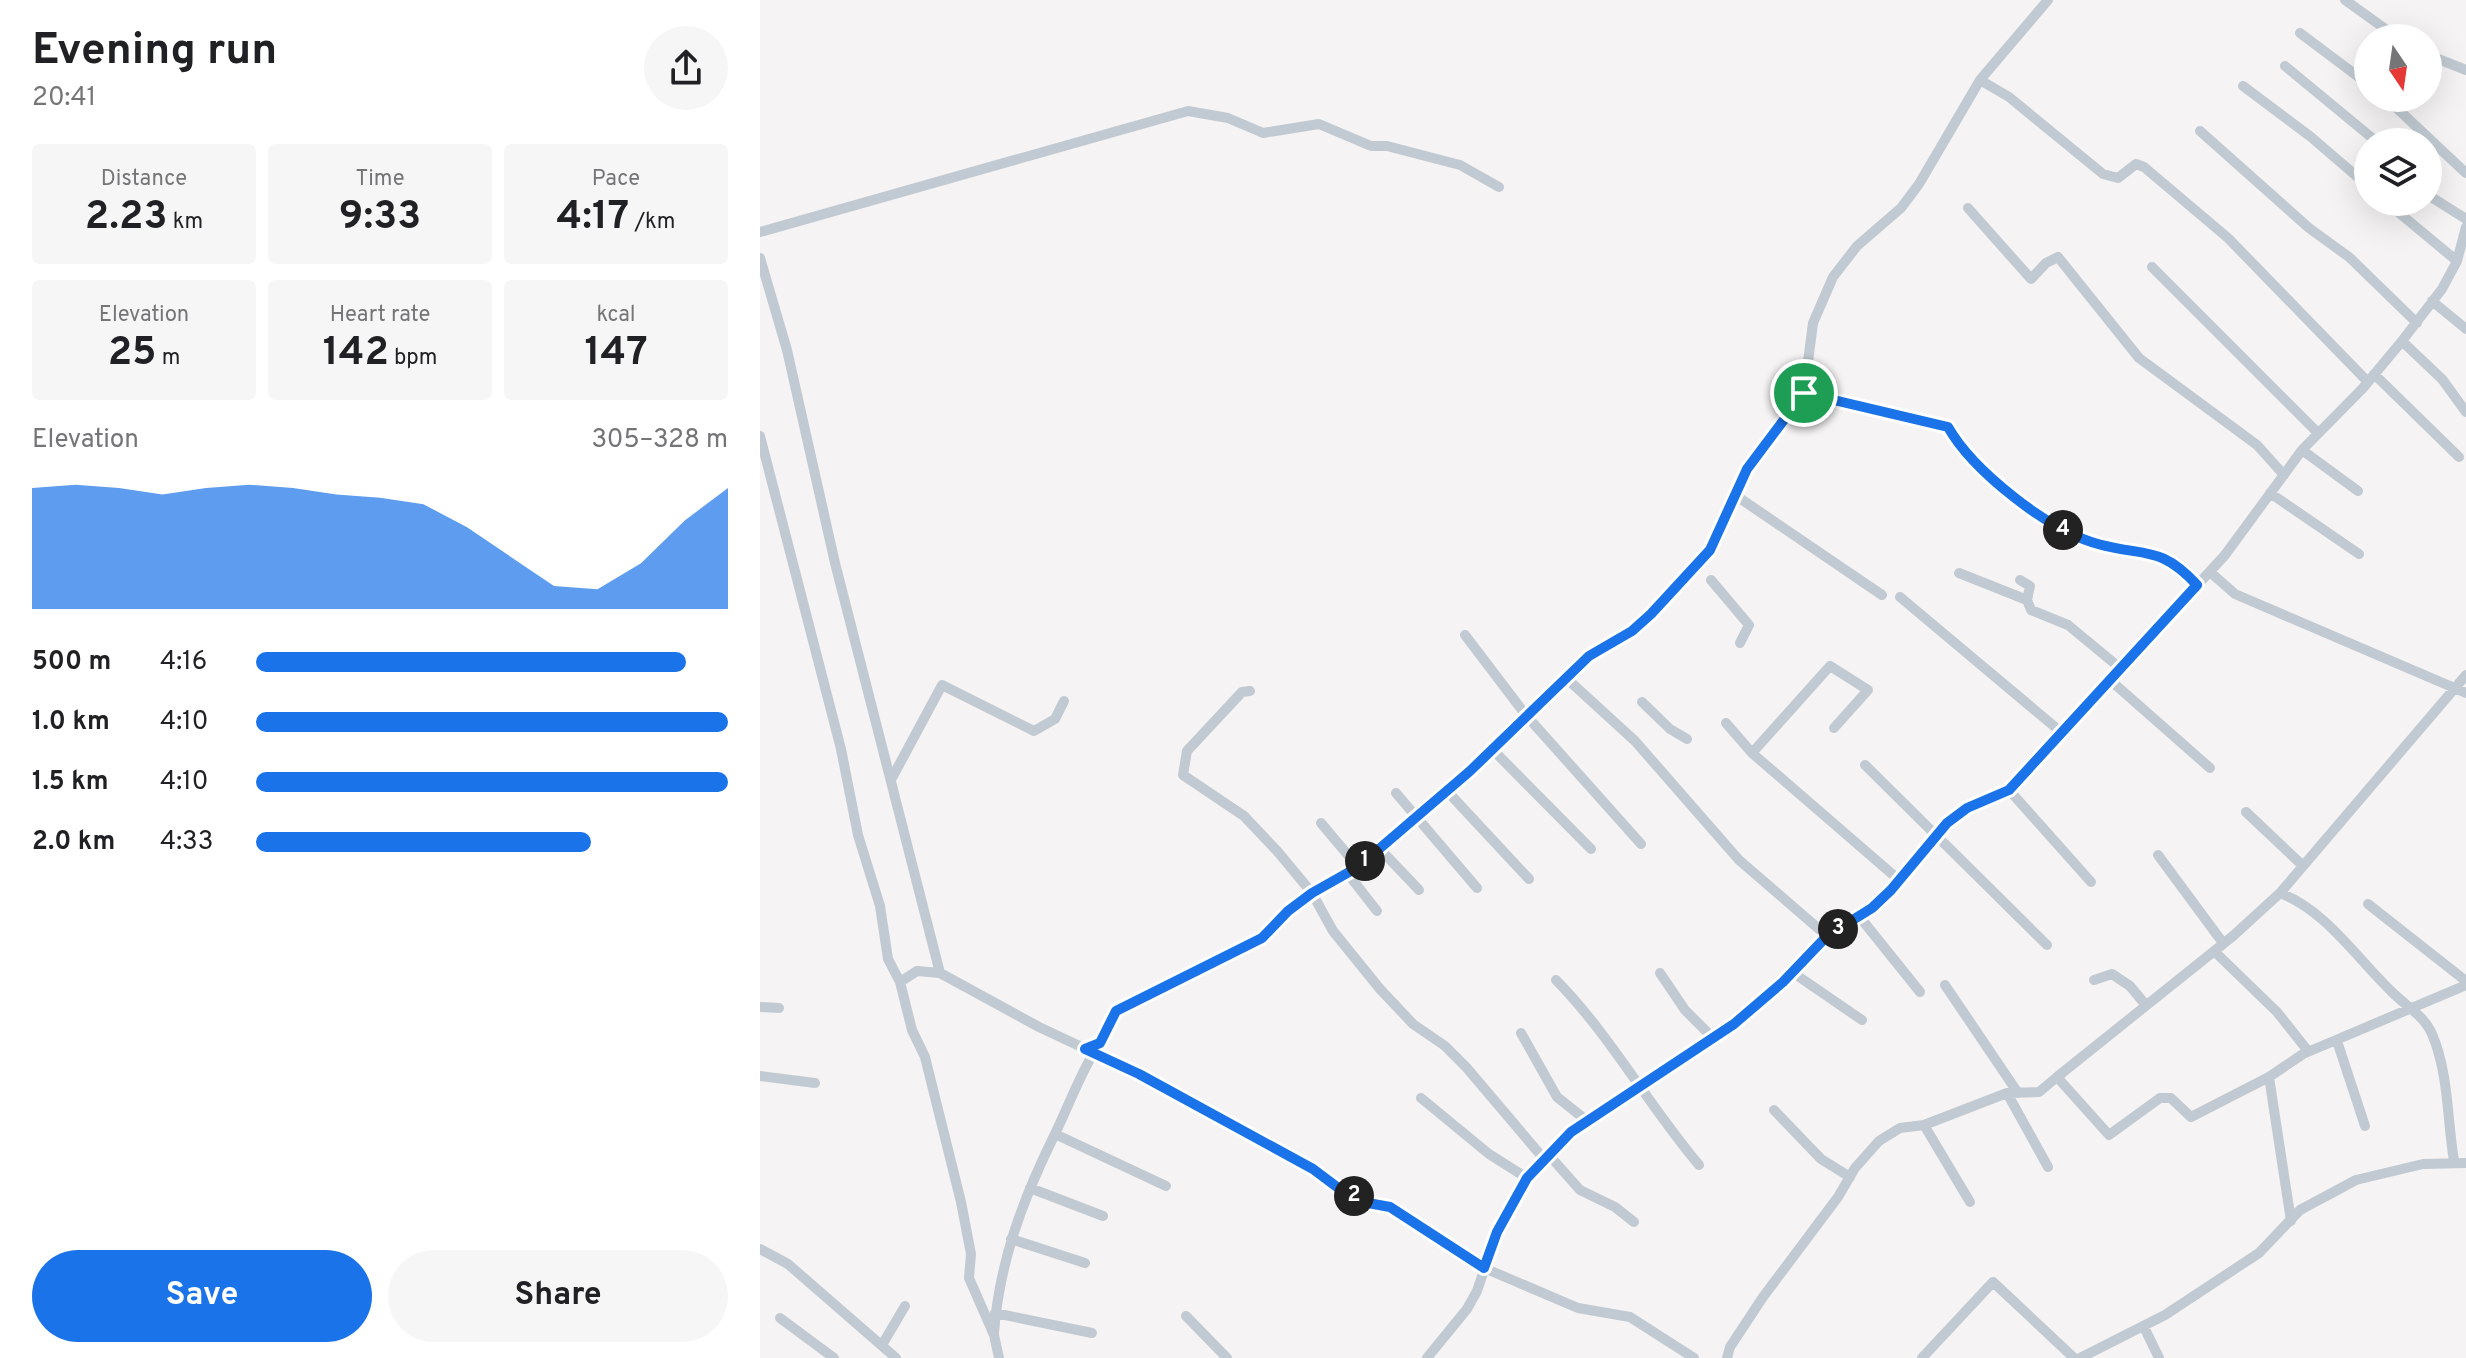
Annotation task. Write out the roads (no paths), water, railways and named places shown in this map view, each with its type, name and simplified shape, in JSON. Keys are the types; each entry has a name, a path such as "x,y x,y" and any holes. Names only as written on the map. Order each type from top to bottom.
{"street":[{"path":"994,1335 995,1313 1011,1239 1034,1173 1055,1134 1089,1052 1100,1043 1116,1011 1262,938 1288,911 1312,893 1358,867 1447,791 1589,656 1632,631 1697,566 1710,550 1747,469 1804,393 1813,323 1833,277 1857,246 1901,208 1919,184 1980,80 2048,0"},
{"path":"2345,0 2378,24"},
{"path":"2300,33 2354,74"},
{"path":"2442,61 2466,70"},
{"path":"2285,66 2360,128"},
{"path":"1980,80 2009,97 2103,174 2118,178 2136,164 2144,167 2228,238 2371,378 2459,457"},
{"path":"2243,86 2354,174"},
{"path":"760,232 1188,111 1228,118 1263,133 1319,124 1371,146 1387,146 1460,165 1499,187"},
{"path":"2401,112 2466,173"},
{"path":"2200,131 2309,228 2349,257 2417,323"},
{"path":"2442,204 2466,219"},
{"path":"1968,208 2031,279 2046,263 2058,257 2139,358 2257,445 2284,475"},
{"path":"2403,216 2457,261"},
{"path":"1427,1358 1467,1309 1497,1232 1527,1178 1546,1157 1586,1120 1713,1038 1792,972 1827,936 1872,908 1937,835 1967,808 2009,790 2210,572 2302,450 2371,378 2417,323 2457,261 2464,244 2466,227"},
{"path":"760,258 779,320 831,548 940,973"},
{"path":"2152,267 2317,432"},
{"path":"2432,301 2466,329"},
{"path":"2402,341 2442,379 2466,412"},
{"path":"1804,393 1948,427 1969,459 2040,517 2069,534 2098,544 2156,553 2179,566 2197,585"},
{"path":"760,436 841,749 858,835 880,906 888,959 900,982 912,1030 925,1057 961,1202 971,1254 969,1278 994,1335 999,1358"},
{"path":"2302,450 2358,491"},
{"path":"2270,493 2359,554"},
{"path":"1735,495 1882,595"},
{"path":"2210,572 2235,594 2460,692"},
{"path":"1959,573 2027,600"},
{"path":"1711,580 1749,625 1740,643"},
{"path":"2020,580 2030,586 2027,600 2031,610 2068,625 2120,668"},
{"path":"1900,597 2061,732"},
{"path":"1465,635 1525,714 1641,844"},
{"path":"1752,753 1830,666 1868,690 1834,728"},
{"path":"1727,1358 1730,1347 1763,1297 1879,1141 1900,1128 1924,1125 2012,1093 2039,1092 2144,1003 2219,947 2280,893 2301,864 2460,692 2466,675"},
{"path":"1565,677 1635,741 1739,860 1827,936"},
{"path":"2110,680 2194,750 2210,768"},
{"path":"892,778 942,685 1034,731 1055,719 1064,701"},
{"path":"1250,691 1242,692 1187,751 1183,775 1244,816 1312,893 1333,931 1380,989 1413,1024 1445,1046 1466,1067 1546,1157 1580,1190 1615,1207 1634,1222"},
{"path":"1642,702 1670,729 1687,739"},
{"path":"1726,723 1752,753 1899,880"},
{"path":"1491,748 1591,849"},
{"path":"1865,765 2047,945"},
{"path":"2009,790 2091,882"},
{"path":"1447,791 1529,879"},
{"path":"1396,793 1477,888"},
{"path":"2246,812 2301,864"},
{"path":"1321,823 1358,867"},
{"path":"1380,849 1419,890"},
{"path":"2158,855 2219,947 2308,1051"},
{"path":"1348,874 1377,911"},
{"path":"2280,893 2333,931 2411,1009 2426,1020 2441,1061 2454,1161"},
{"path":"2057,1077 2109,1135 2160,1098 2171,1098 2191,1117 2269,1077 2278,1067 2308,1051 2466,983 2368,904"},
{"path":"1859,916 1920,992"},
{"path":"900,982 917,971 940,973 1089,1052 1139,1074 1313,1169 1341,1190 1368,1203 1401,1213 1484,1268 1578,1308 1630,1317 1694,1358"},
{"path":"1792,972 1862,1020"},
{"path":"1660,973 1685,1010 1713,1038"},
{"path":"2094,980 2112,974 2120,978 2144,1003"},
{"path":"1556,980 1620,1055 1637,1087 1699,1165"},
{"path":"1945,985 2012,1093 2048,1167"},
{"path":"760,1007 779,1008"},
{"path":"1521,1033 1557,1097 1586,1120"},
{"path":"2337,1041 2365,1126"},
{"path":"760,1076 815,1083"},
{"path":"2269,1077 2291,1221"},
{"path":"1421,1098 1489,1154 1527,1178"},
{"path":"1774,1110 1821,1159 1850,1177"},
{"path":"1924,1125 1970,1202"},
{"path":"1055,1134 1166,1186"},
{"path":"1925,1357 1993,1282 2077,1358 2144,1327 2259,1253 2300,1210 2356,1180 2390,1170 2454,1161 2466,1163"},
{"path":"1030,1188 1103,1216"},
{"path":"1011,1239 1085,1263"},
{"path":"760,1249 788,1264 896,1358"},
{"path":"882,1345 905,1306"},
{"path":"995,1313 1092,1333"},
{"path":"1186,1316 1227,1358"},
{"path":"780,1318 834,1358"},
{"path":"2144,1327 2159,1358"}]}
